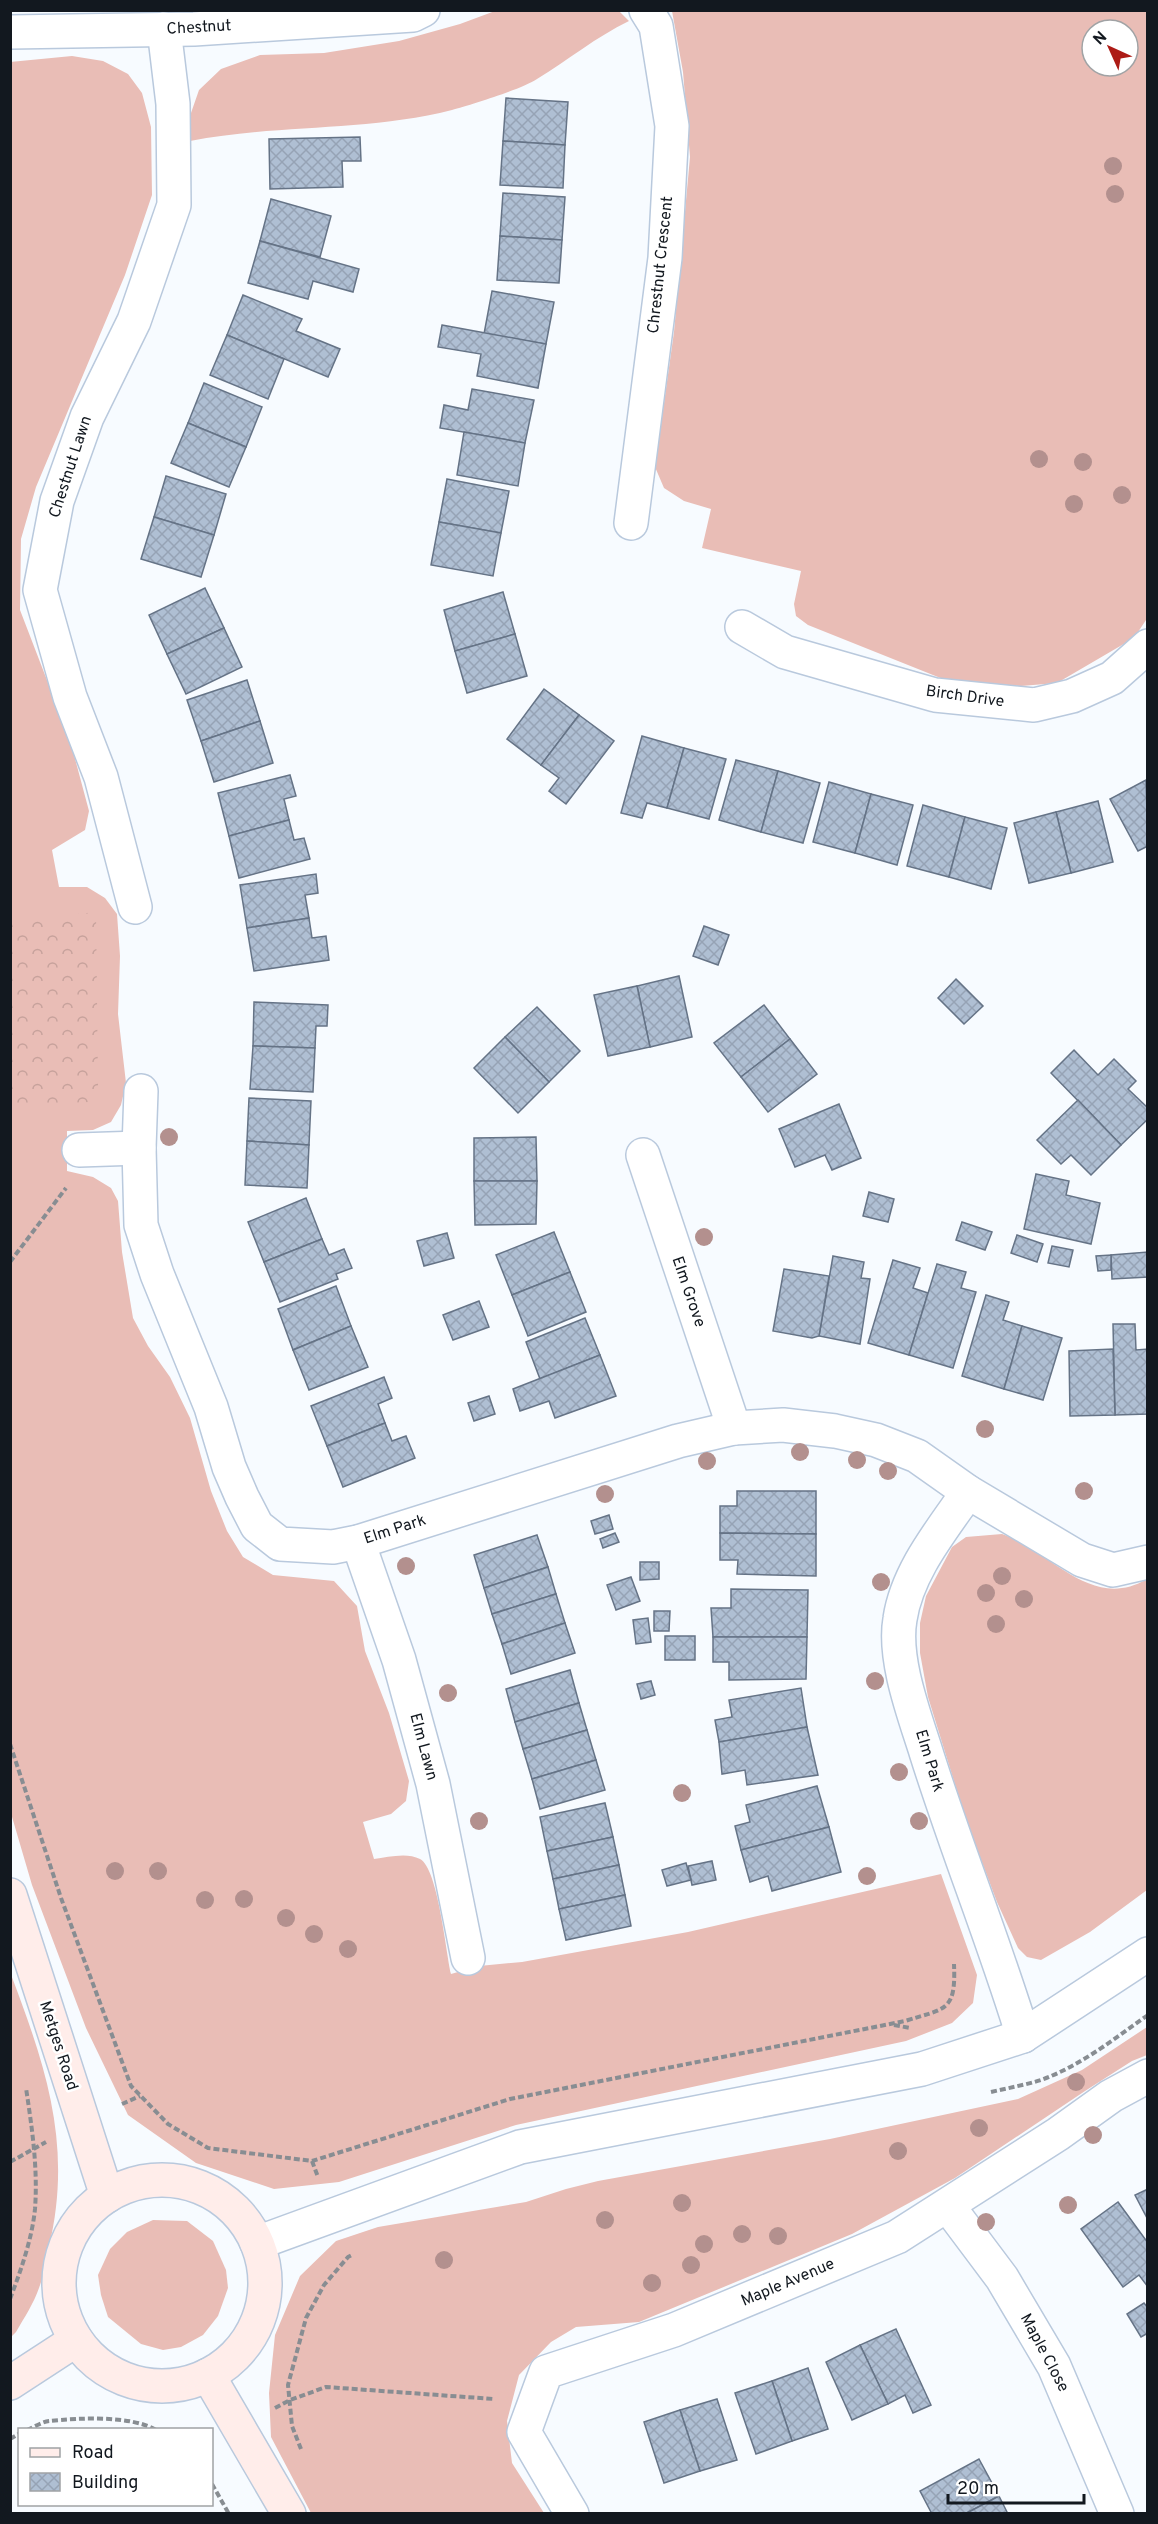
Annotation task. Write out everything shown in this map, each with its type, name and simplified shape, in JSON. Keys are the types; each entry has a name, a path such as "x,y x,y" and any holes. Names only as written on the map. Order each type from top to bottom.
{"street":[{"name":"Chestnut","path":"10,32 164,29 413,15 423,10"},
{"name":"Chrestnut Crescent","path":"631,523 664,258 672,126 656,26 646,10"},
{"name":"Chestnut Lawn","path":"135,907 101,777 70,697 40,590 57,501 87,417 134,321 174,205 173,104 164,29"},
{"name":"Birch Drive","path":"742,627 785,652 935,695 1034,705 1072,696 1112,678 1148,646"},
{"name":"Elm Park","path":"141,1091 139,1148 141,1225 153,1264 211,1407 229,1467 257,1526 280,1544 333,1547 358,1542 678,1441 734,1428 783,1425 835,1431 876,1440 916,1456 968,1492 1082,1560 1113,1570 1148,1562"},
{"path":"86,1150 139,1148"},
{"name":"Elm Grove","path":"643,1155 734,1428"},
{"name":"Elm Park","path":"968,1492 928,1551 911,1582 899,1621 900,1655 932,1772 1023,2036"},
{"name":"Elm Lawn","path":"358,1542 399,1660 434,1784 468,1958"},
{"name":"Metges Road","path":"10,1895 107,2196"},
{"path":"257,2243 520,2147 922,2069 1023,2036 1148,1954"},
{"name":"Maple Avenue","path":"572,2514 524,2432 546,2372 674,2331 897,2237 948,2206 1111,2096 1148,2076"},
{"path":"154,2180 193,2184 227,2203 241,2217 257,2243 264,2266 265,2291 257,2323 234,2356 208,2375 182,2384 161,2386 135,2383 111,2373 92,2359 76,2340 61,2303 62,2261 73,2232 87,2211 107,2196 135,2184 154,2180"},
{"name":"Maple Close","path":"948,2206 1002,2278 1054,2366 1117,2514"},
{"path":"10,2384 76,2340"},
{"path":"208,2375 290,2514"}],"path":[{"path":"10,1262 86,1150"},
{"path":"10,1744 61,1898 131,2086 168,2124 208,2148 312,2161 510,2099 905,2021 944,2009 952,1999 955,1990 951,1954"},
{"path":"10,2299 22,2268 35,2210 35,2148 23,2078"},
{"path":"122,2104 141,2095"},
{"path":"10,2162 35,2148"},
{"path":"312,2161 318,2179"},
{"path":"303,2453 292,2426 288,2385 306,2318 324,2285 348,2257 357,2253"},
{"path":"273,2410 290,2400 326,2387 506,2400 533,2407"},
{"path":"31,2428 47,2421 102,2419 146,2424 153,2428"},
{"path":"213,2486 229,2514"}],"green space":[{"path":"495,11 619,11 629,21 530,83 452,110 387,122 255,132 190,141 191,113 199,90 221,69 260,55 324,53 399,41 460,24"},
{"path":"672,11 1147,11 1148,617 1134,638 1057,683 1021,686 948,681 808,625 796,616 794,604 801,571 702,548 711,509 684,501 664,488 655,467 674,332 690,157 683,72"},
{"path":"72,56 103,61 128,74 142,93 151,127 152,195 125,275 36,487 21,539 20,610 70,740 89,811 85,830 52,850 59,887 87,887 105,898 117,914 120,956 118,1014 126,1083 121,1105 111,1122 93,1130 67,1131 67,1171 93,1177 111,1188 118,1201 122,1252 133,1318 148,1346 170,1377 190,1418 211,1491 227,1531 243,1557 273,1575 334,1581 357,1606 365,1651 389,1713 409,1781 406,1801 391,1814 363,1822 374,1859 409,1856 420,1859 426,1866 436,1894 451,1974 479,1966 522,1962 688,1932 941,1874 977,1975 973,2003 952,2023 906,2041 516,2125 339,2182 274,2189 196,2163 128,2115 86,2028 32,1885 10,1810 10,62"},
{"path":"96,912 98,1086 89,1102 11,1107 11,921"},
{"path":"1002,1534 1020,1542 1089,1584 1108,1588 1127,1587 1147,1579 1147,1890 1090,1932 1041,1960 1027,1957 1018,1948 997,1902 966,1820 928,1697 920,1653 920,1623 926,1596 952,1547 966,1537"},
{"path":"10,1972 35,2041 52,2107 57,2140 58,2174 56,2210 42,2278 32,2305 11,2337"},
{"path":"1147,2027 1147,2055 1132,2061 1085,2091 955,2178 852,2234 639,2322 576,2327 551,2342 519,2375 507,2421 512,2463 544,2513 311,2513 271,2437 269,2393 275,2335 300,2276 336,2241 378,2227 526,2202 598,2181 830,2139 1018,2099 1082,2070"},
{"path":"153,2220 187,2221 213,2241 226,2270 228,2288 218,2316 203,2335 181,2347 163,2350 141,2344 108,2317 98,2275 110,2249 127,2232"}],"building":[{"path":"506,98 568,102 565,145 503,141"},
{"path":"360,137 361,161 342,161 343,187 270,189 269,139"},
{"path":"503,141 565,145 563,188 500,185"},
{"path":"503,193 565,197 562,240 500,236"},
{"path":"271,199 331,216 320,257 260,241"},
{"path":"500,236 562,240 559,283 497,280"},
{"path":"260,241 359,269 353,292 313,281 308,299 248,283"},
{"path":"492,291 554,302 546,344 484,334"},
{"path":"243,295 302,319 296,331 340,349 328,377 227,335"},
{"path":"442,325 546,344 538,388 477,376 481,354 438,347"},
{"path":"227,335 284,359 268,399 210,375"},
{"path":"204,383 262,407 246,447 188,423"},
{"path":"472,389 534,400 525,443 440,428 444,405 468,410"},
{"path":"188,423 246,447 229,487 171,463"},
{"path":"464,432 525,443 518,486 457,475"},
{"path":"166,476 226,494 214,535 154,517"},
{"path":"447,479 509,491 501,533 439,522"},
{"path":"154,517 214,535 201,577 141,559"},
{"path":"439,522 501,533 493,576 431,565"},
{"path":"205,588 224,628 167,654 149,615"},
{"path":"503,592 515,634 455,651 444,610"},
{"path":"224,628 242,667 186,694 167,654"},
{"path":"515,634 527,676 467,693 455,651"},
{"path":"247,680 260,721 201,741 187,700"},
{"path":"544,689 579,715 541,765 507,739"},
{"path":"579,715 614,741 566,804 549,791 559,778 541,765"},
{"path":"260,721 273,763 214,782 201,741"},
{"path":"642,736 684,748 667,808 647,803 642,818 621,813"},
{"path":"684,748 726,759 709,819 667,808"},
{"path":"736,760 778,771 761,832 719,820"},
{"path":"778,771 820,783 803,843 761,832"},
{"path":"290,775 296,796 284,799 289,820 229,836 218,793"},
{"path":"1146,780 1148,846 1138,851 1110,799"},
{"path":"829,782 871,794 855,853 813,842"},
{"path":"871,794 913,805 897,865 855,853"},
{"path":"1098,801 1113,862 1071,873 1056,812"},
{"path":"923,805 965,817 949,877 907,866"},
{"path":"1056,812 1071,873 1029,883 1014,823"},
{"path":"965,817 1007,828 991,889 949,877"},
{"path":"289,820 294,840 304,838 310,859 239,878 229,836"},
{"path":"316,874 318,893 305,895 309,918 247,928 240,885"},
{"path":"309,918 312,938 326,936 329,960 254,971 247,928"},
{"path":"704,926 729,935 718,965 693,956"},
{"path":"679,976 692,1037 650,1047 637,986"},
{"path":"956,979 983,1006 964,1024 938,998"},
{"path":"637,986 650,1047 608,1056 594,995"},
{"path":"254,1002 328,1005 327,1026 316,1026 315,1048 253,1046"},
{"path":"764,1005 790,1039 741,1077 714,1043"},
{"path":"537,1007 580,1051 549,1082 505,1037"},
{"path":"505,1037 549,1082 518,1113 474,1068"},
{"path":"790,1039 817,1074 768,1112 741,1077"},
{"path":"253,1046 315,1048 313,1092 250,1089"},
{"path":"1074,1050 1098,1075 1114,1059 1136,1081 1128,1089 1148,1108 1148,1119 1121,1145 1051,1073"},
{"path":"249,1098 311,1101 309,1145 247,1141"},
{"path":"1078,1100 1121,1145 1091,1175 1071,1155 1061,1164 1037,1140"},
{"path":"839,1104 861,1158 832,1170 825,1155 795,1167 779,1129"},
{"path":"536,1137 537,1181 474,1181 474,1138"},
{"path":"247,1141 309,1145 307,1188 245,1185"},
{"path":"1036,1174 1069,1181 1066,1195 1100,1203 1091,1244 1024,1229"},
{"path":"474,1181 537,1181 536,1224 475,1225"},
{"path":"869,1192 894,1199 888,1222 863,1216"},
{"path":"306,1198 322,1239 264,1262 248,1222"},
{"path":"962,1222 992,1232 985,1250 956,1240"},
{"path":"554,1232 570,1272 512,1295 496,1255"},
{"path":"447,1233 454,1258 424,1266 417,1241"},
{"path":"1017,1235 1043,1244 1037,1262 1011,1253"},
{"path":"322,1239 329,1255 344,1249 352,1268 336,1274 338,1279 280,1302 264,1262"},
{"path":"1052,1246 1073,1250 1069,1267 1048,1263"},
{"path":"1148,1252 1148,1277 1112,1279 1111,1255"},
{"path":"1111,1255 1111,1270 1098,1271 1096,1256"},
{"path":"833,1256 864,1262 861,1278 870,1279 860,1344 819,1336"},
{"path":"893,1260 920,1268 913,1288 928,1293 909,1355 868,1343"},
{"path":"937,1264 966,1272 961,1288 976,1292 953,1368 909,1355"},
{"path":"784,1269 829,1276 819,1336 812,1338 773,1331"},
{"path":"570,1272 586,1312 528,1336 512,1295"},
{"path":"336,1286 351,1326 293,1350 278,1309"},
{"path":"986,1295 1009,1302 1003,1320 1022,1326 1004,1389 962,1376"},
{"path":"479,1301 489,1327 453,1340 443,1315"},
{"path":"585,1318 600,1355 540,1379 526,1342"},
{"path":"1113,1324 1135,1324 1136,1350 1148,1349 1148,1414 1115,1415"},
{"path":"351,1326 368,1367 309,1390 293,1350"},
{"path":"1022,1326 1062,1338 1043,1400 1004,1389"},
{"path":"1113,1349 1115,1415 1070,1416 1069,1351"},
{"path":"600,1355 616,1396 555,1418 549,1401 520,1411 513,1389"},
{"path":"384,1377 392,1398 378,1404 385,1423 327,1446 311,1406"},
{"path":"489,1396 495,1414 474,1421 468,1403"},
{"path":"385,1423 392,1441 406,1436 415,1458 343,1487 327,1446"},
{"path":"737,1491 816,1491 816,1534 720,1533 720,1506 737,1506"},
{"path":"609,1515 613,1529 595,1534 591,1521"},
{"path":"615,1533 619,1542 603,1548 600,1539"},
{"path":"720,1533 816,1534 816,1576 737,1574 738,1560 720,1560"},
{"path":"537,1535 548,1567 484,1588 474,1555"},
{"path":"640,1562 659,1562 659,1579 640,1580"},
{"path":"548,1567 556,1594 492,1614 484,1588"},
{"path":"631,1577 640,1601 616,1610 607,1585"},
{"path":"731,1589 808,1590 807,1637 713,1637 711,1608 731,1608"},
{"path":"556,1594 565,1623 502,1644 492,1614"},
{"path":"654,1611 670,1611 669,1631 654,1631"},
{"path":"648,1618 651,1642 636,1644 633,1620"},
{"path":"565,1623 575,1653 511,1674 502,1644"},
{"path":"665,1636 695,1636 695,1660 665,1660"},
{"path":"713,1637 807,1637 806,1679 729,1680 729,1662 713,1662"},
{"path":"570,1670 579,1703 515,1722 506,1689"},
{"path":"651,1681 655,1695 641,1699 637,1684"},
{"path":"801,1688 807,1727 719,1742 715,1720 732,1717 729,1700"},
{"path":"579,1703 587,1730 523,1749 515,1722"},
{"path":"807,1727 818,1775 747,1785 745,1770 722,1774 719,1742"},
{"path":"587,1730 596,1760 532,1779 523,1749"},
{"path":"596,1760 605,1790 540,1809 532,1779"},
{"path":"817,1786 829,1827 741,1850 735,1826 750,1822 746,1805"},
{"path":"605,1803 613,1837 547,1851 540,1817"},
{"path":"829,1827 841,1872 772,1891 768,1876 750,1882 741,1850"},
{"path":"613,1837 619,1865 553,1879 547,1851"},
{"path":"712,1861 716,1880 692,1885 688,1866"},
{"path":"686,1863 691,1880 667,1886 662,1870"},
{"path":"619,1865 625,1895 559,1909 553,1879"},
{"path":"625,1895 631,1926 566,1940 559,1909"},
{"path":"1148,2189 1148,2220 1135,2195"},
{"path":"1118,2202 1148,2243 1148,2287 1139,2275 1123,2287 1081,2229"},
{"path":"1144,2303 1148,2308 1148,2333 1141,2337 1127,2314"},
{"path":"896,2329 931,2405 913,2413 905,2395 888,2404 860,2345"},
{"path":"860,2345 888,2404 852,2420 826,2362"},
{"path":"808,2368 828,2429 792,2441 772,2381"},
{"path":"772,2381 792,2441 756,2454 735,2393"},
{"path":"717,2399 737,2460 700,2471 680,2410"},
{"path":"680,2410 700,2471 664,2483 644,2422"},
{"path":"979,2459 999,2496 965,2514 932,2514 920,2491"},
{"path":"999,2496 1008,2514 965,2514"}]}
